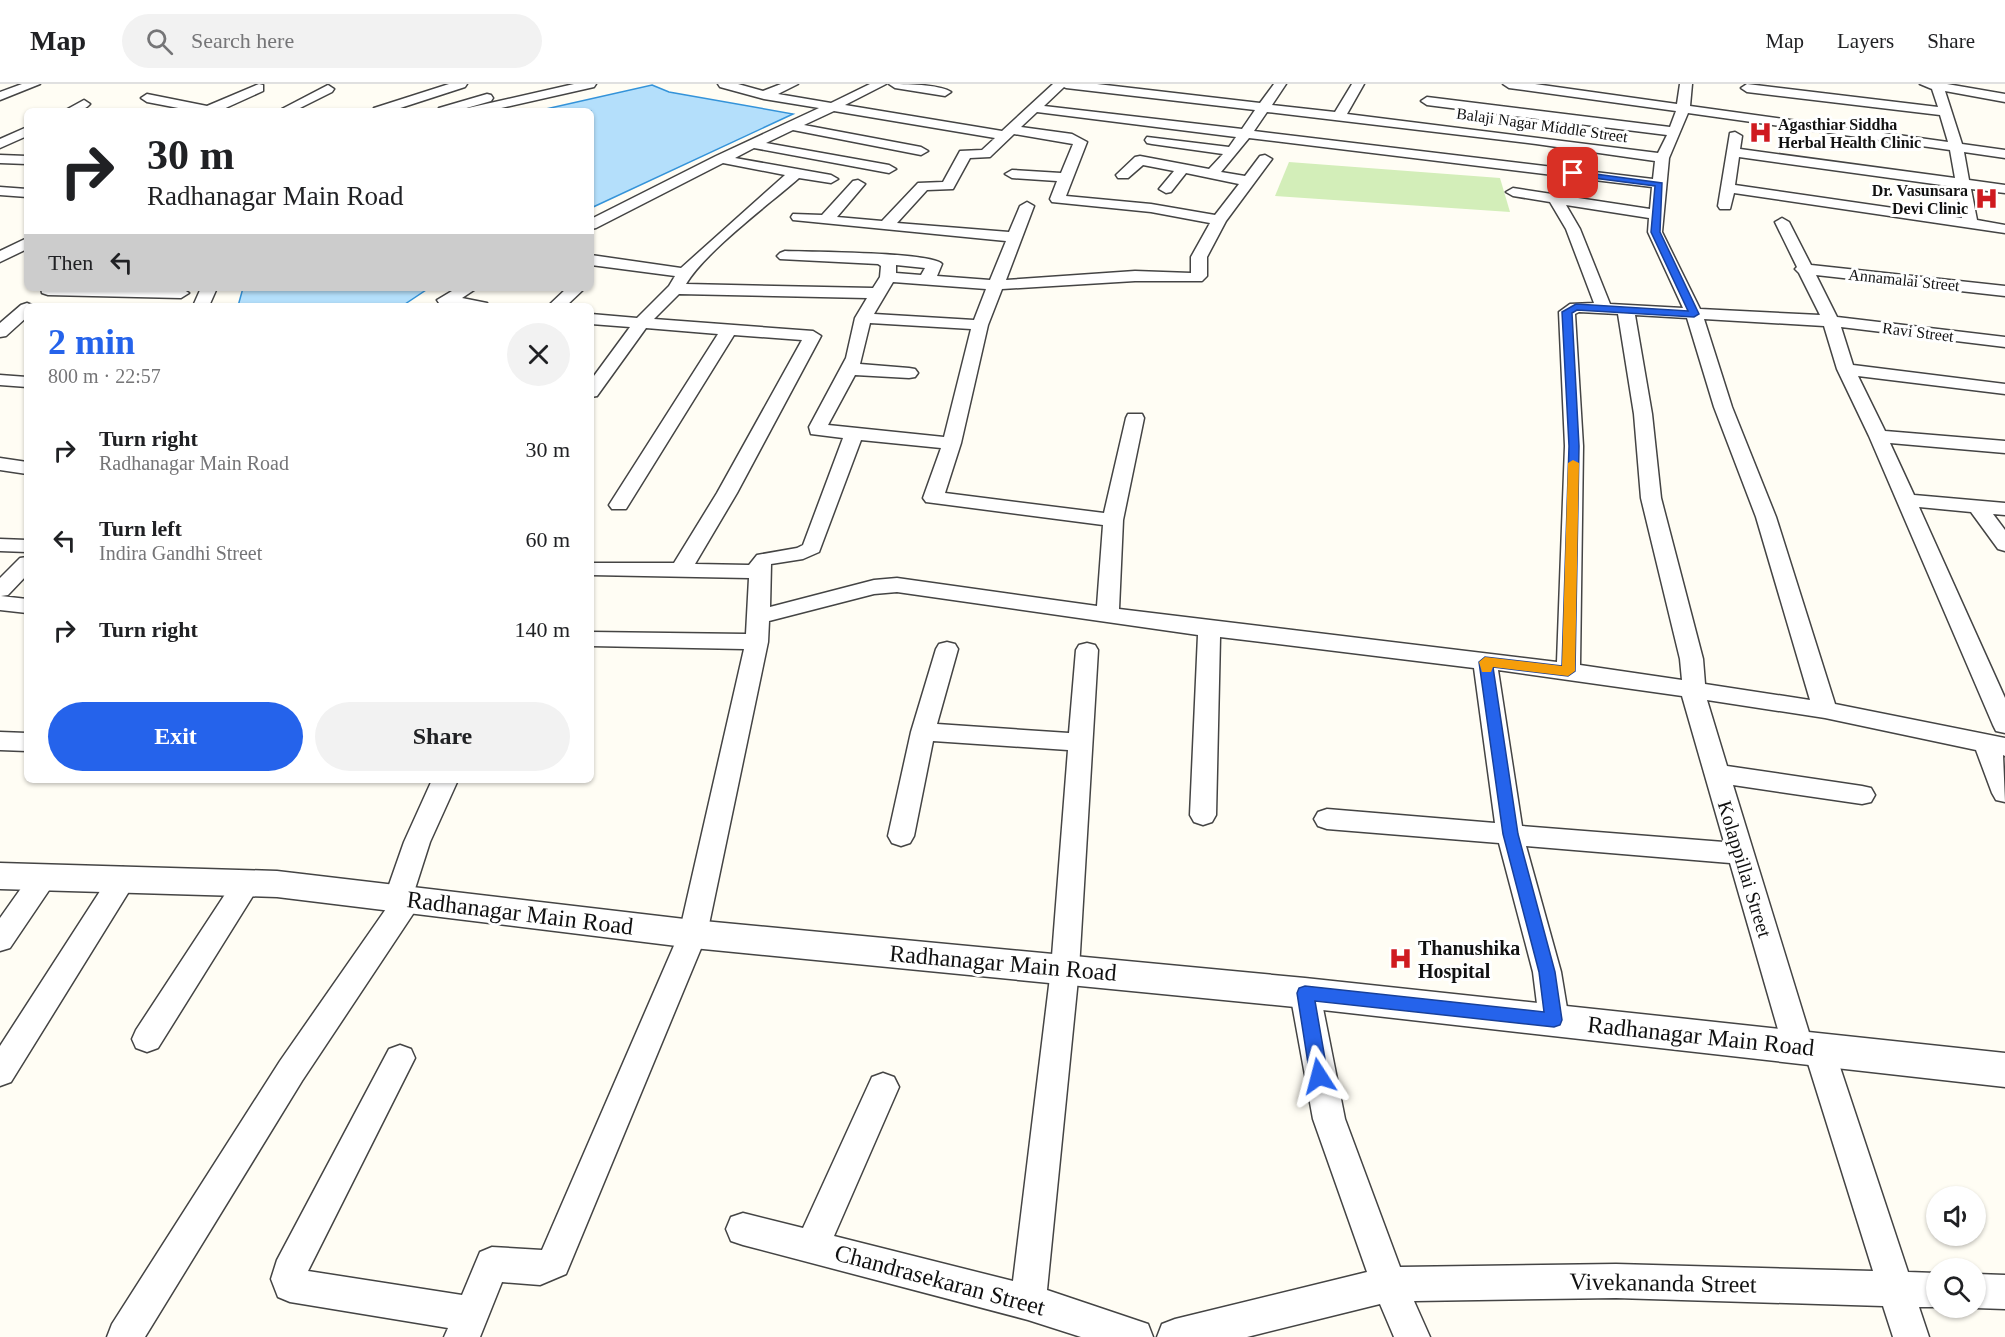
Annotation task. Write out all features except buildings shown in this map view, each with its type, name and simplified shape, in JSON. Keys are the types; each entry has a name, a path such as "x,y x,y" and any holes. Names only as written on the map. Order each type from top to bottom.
{"street":[{"path":"0,96 34,84"},
{"path":"239,84 262,89"},
{"path":"387,108 462,84"},
{"path":"453,108 509,92 554,84"},
{"path":"485,108 590,84"},
{"path":"724,84 764,96 830,108 1009,133 1072,138 1080,142 1057,197 1060,200 1151,208 1219,220"},
{"path":"764,96 792,84"},
{"path":"594,223 752,144 880,84"},
{"path":"895,84 945,92"},
{"path":"886,226 925,185 948,186 965,154 985,154 1060,84"},
{"path":"1066,84 1338,118 1412,139 1660,184"},
{"path":"1186,99 1196,84"},
{"path":"1212,174 1233,151 1280,84"},
{"path":"1338,118 1358,84"},
{"path":"1509,84 1683,108 1744,99 1946,112"},
{"path":"1686,84 1683,108 1675,132 1662,158 1655,232 1694,314 1723,407 1766,517 1825,710"},
{"path":"1934,84 2005,98"},
{"path":"1934,84 1946,112 1956,147 1970,224"},
{"path":"216,108 262,89"},
{"path":"290,108 328,89"},
{"path":"371,108 390,94"},
{"path":"1412,139 1430,97 1675,132"},
{"path":"147,98 200,108"},
{"path":"1744,99 1956,147 2005,154"},
{"path":"1725,206 1744,99"},
{"path":"76,108 84,104"},
{"path":"1032,108 1245,133 1412,139"},
{"path":"791,126 921,151"},
{"path":"0,144 24,133"},
{"name":"Balaji Nagar Middle Street","path":"1412,139 1662,158"},
{"path":"1152,140 1233,151"},
{"path":"752,144 890,169"},
{"path":"1733,152 2005,189"},
{"path":"0,159 24,160"},
{"path":"722,159 790,178"},
{"path":"888,277 995,285 1135,276 1194,279 1199,276 1199,257 1219,220 1265,159"},
{"path":"1123,175 1140,160 1247,181"},
{"path":"703,168 790,178 831,179"},
{"path":"1166,189 1183,168"},
{"path":"1012,174 1066,177"},
{"path":"594,388 642,322 675,289 685,273 790,178"},
{"path":"826,220 858,184"},
{"path":"1728,188 2005,229"},
{"path":"0,191 24,194"},
{"path":"1513,192 1657,214"},
{"path":"1556,199 1573,229 1604,309"},
{"path":"1027,206 980,326 952,442 933,498 1113,520"},
{"path":"798,217 1015,237"},
{"path":"1782,222 1803,269 1831,321 1846,369 1907,500 2005,725"},
{"path":"0,257 21,238"},
{"path":"785,256 880,259 934,264 927,280"},
{"path":"880,259 886,261 889,266 888,277 862,318 855,358 817,429 822,432 952,442"},
{"path":"594,260 685,273"},
{"name":"Annamalai Street","path":"1803,269 2005,291"},
{"path":"675,289 877,293"},
{"path":"33,303 47,291"},
{"path":"115,291 181,293"},
{"path":"438,303 463,291"},
{"path":"560,303 574,291"},
{"name":"Ravi Street","path":"1568,671 1574,446 1567,312 1576,307 1831,321 2005,342"},
{"path":"2,327 24,310"},
{"name":"Kolappillai Street","path":"1626,310 1643,414 1651,498 1685,641 1692,657 1695,678 1692,691 1741,854 1911,1337"},
{"path":"862,318 980,326"},
{"path":"594,320 813,336 727,493 681,570"},
{"path":"2,327 24,331"},
{"path":"619,504 728,331"},
{"path":"849,369 909,373"},
{"path":"1846,369 2005,389"},
{"path":"0,380 24,382"},
{"path":"1108,615 1113,520 1135,418"},
{"path":"400,1058 289,1272 288,1279 290,1285 466,1325 492,1264 540,1268 554,1262 693,934 757,642 760,563 764,559 804,553 812,548 854,434"},
{"path":"1878,436 2005,447"},
{"path":"0,464 24,468"},
{"path":"1907,500 2005,509"},
{"path":"1978,507 2005,545"},
{"path":"0,545 24,546"},
{"path":"0,590 24,566"},
{"path":"594,569 760,572"},
{"path":"759,617 874,586 897,585 1209,629 1568,671 1825,710 1995,745 2005,793"},
{"path":"0,603 24,606"},
{"path":"1203,815 1209,629"},
{"path":"594,639 757,642"},
{"path":"901,836 923,732 947,649"},
{"path":"1028,1302 1065,969 1087,650"},
{"path":"1485,662 1510,834 1547,972 1554,1020"},
{"path":"923,732 1079,742"},
{"path":"0,741 24,742"},
{"path":"1717,774 1862,795"},
{"path":"125,1337 291,1071 403,899 417,842 444,783"},
{"path":"1327,819 1741,854"},
{"name":"Radhanagar Main Road","path":"0,876 247,883 403,899 693,934 1305,993 2005,1070"},
{"path":"0,940 44,877"},
{"path":"0,1072 123,878"},
{"path":"147,1039 247,883"},
{"path":"1305,993 1329,1119 1389,1284 1412,1337"},
{"path":"812,1246 883,1087"},
{"name":"Chandrasekaran Street","path":"743,1228 1028,1302 1135,1337"},
{"name":"Vivekananda Street","path":"1389,1284 1616,1281 1926,1290"},
{"path":"1175,1337 1389,1284"},
{"path":"1986,1291 2005,1292"}],"green space":[{"path":"1289,162 1500,178 1510,212 1275,196"}],"water":[{"path":"652,85 669,92 793,114 594,207 594,108 550,108"},
{"path":"242,291 424,291 406,303 239,303"}],"slow traffic":[{"path":"1486,669 1485,662 1568,671 1573,463"}],"place":[{"name":"Agasthiar Siddha Herbal Health Clinic","path":"1760,133"},
{"name":"Dr. Vasunsara Devi Clinic","path":"1986,199"},
{"name":"Thanushika Hospital","path":"1400,959"}],"route":[{"path":"1319,1076 1305,993 1554,1020 1547,972 1510,834 1485,662 1568,671 1574,446 1567,312 1576,307 1694,314 1655,232 1660,184 1573,173"}]}
